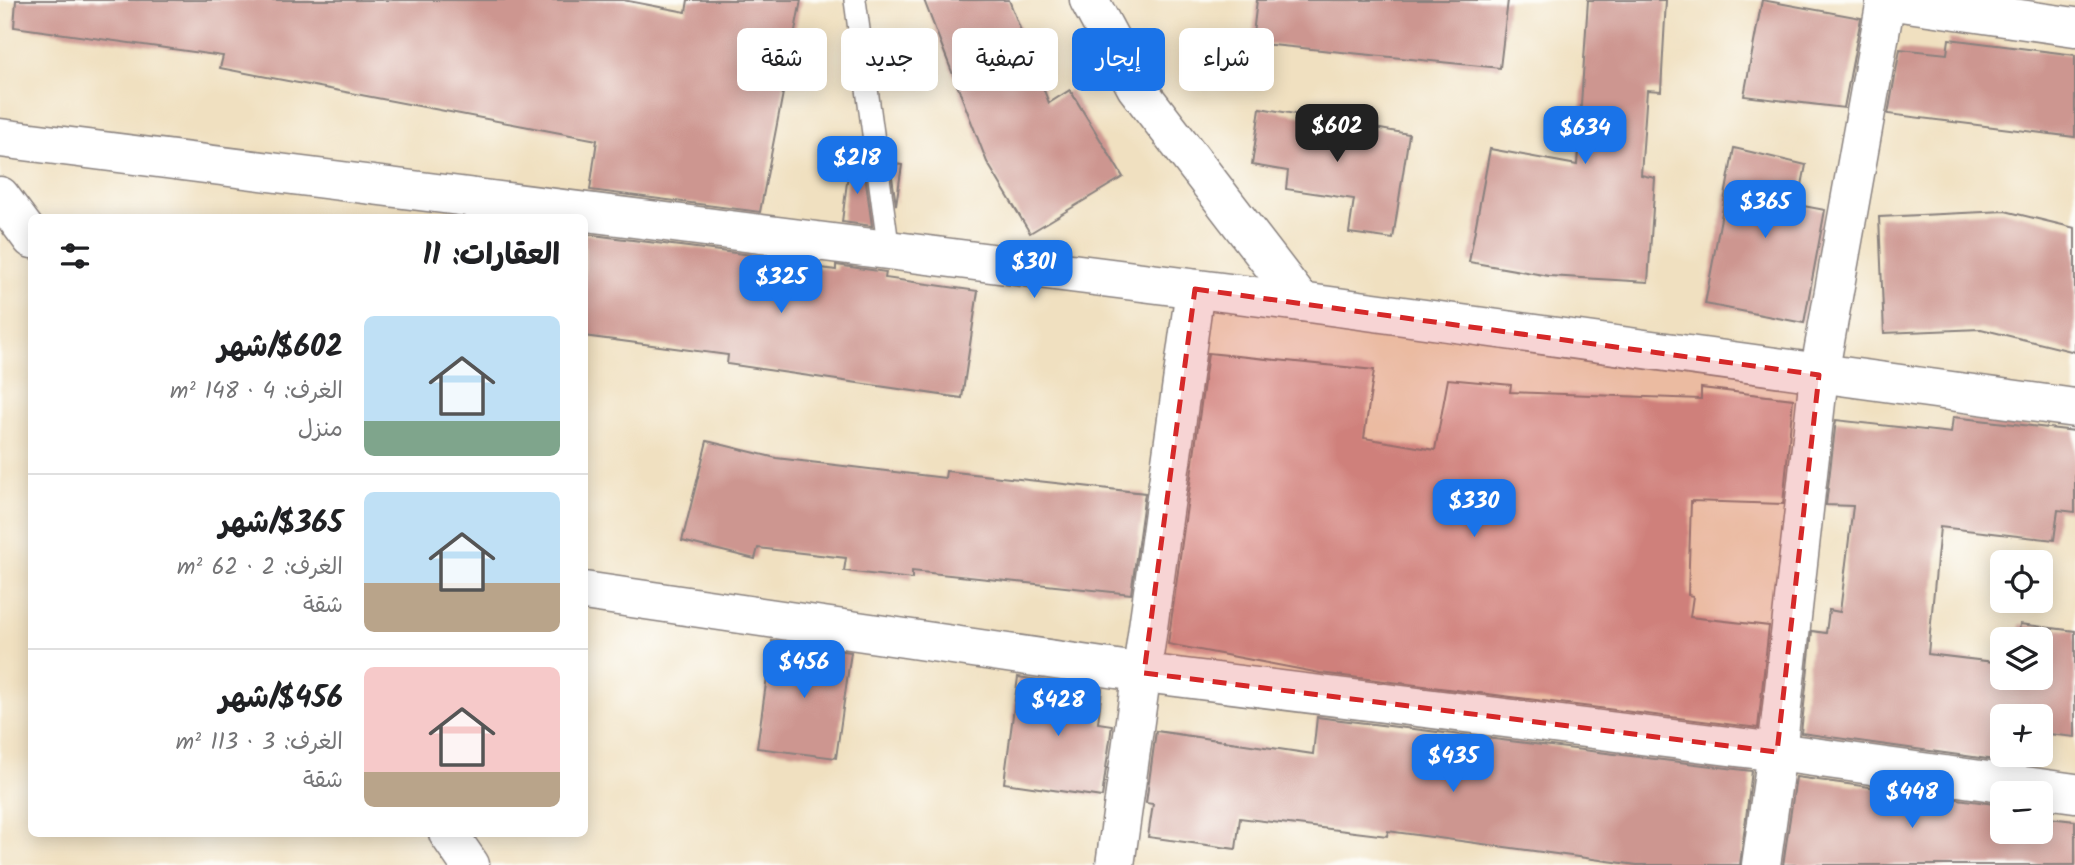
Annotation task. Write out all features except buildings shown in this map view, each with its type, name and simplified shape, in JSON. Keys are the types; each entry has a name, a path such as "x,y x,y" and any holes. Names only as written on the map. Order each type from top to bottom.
{"street":[{"path":"1088,0 1136,87 1301,302"},
{"path":"1761,865 1777,752 1819,375 1887,0 2075,27"},
{"path":"0,138 1301,302 2075,408"},
{"path":"0,196 28,234"},
{"path":"1115,865 1144,673 1195,289"},
{"path":"588,592 1144,673 1777,752 2075,793"},
{"path":"451,837 470,865"}],"lane":[{"path":"855,0 890,252"}],"highlighted area":[{"path":"1195,289 1819,375 1777,752 1144,673"}]}
